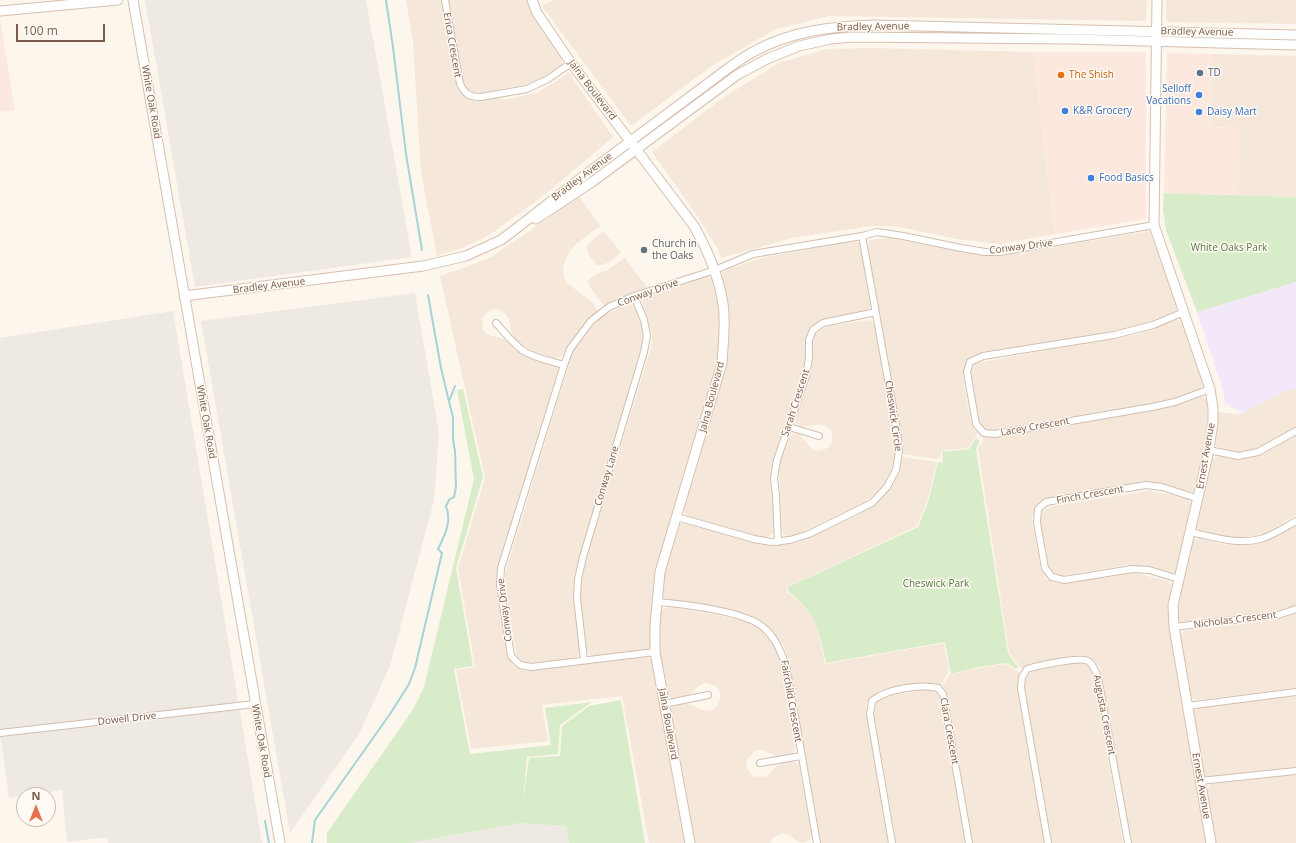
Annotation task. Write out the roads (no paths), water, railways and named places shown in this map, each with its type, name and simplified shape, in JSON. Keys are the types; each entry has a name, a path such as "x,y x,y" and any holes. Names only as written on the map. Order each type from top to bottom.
{"street":[{"path":"0,11 118,0"},
{"name":"White Oak Road","path":"133,0 280,843"},
{"name":"Erica Crescent","path":"444,0 460,84 468,95 481,97 527,89 548,79 572,63"},
{"name":"Ernest Avenue","path":"1157,0 1154,225 1210,389 1213,408 1213,422 1209,450 1199,499 1173,605 1174,627 1210,843"},
{"name":"Jalna Boulevard","path":"533,1 537,13 572,63 694,226 708,251 715,270 723,305 724,334 722,364 660,572 655,624 655,652 690,843"},
{"name":"Bradley Avenue","path":"184,296 437,264 466,256 501,240 513,231 539,218 592,182 633,145 730,67 772,43 804,32 846,26 868,25 1296,35"},
{"name":"Bradley Avenue","path":"633,145 738,75 777,54 813,42 851,37 1296,45"},
{"name":"Conway Drive","path":"655,652 531,667 520,665 511,656 500,585 501,568 564,365 570,349 591,321 609,307 634,296 715,270 753,254 862,236 877,232 985,252 1000,252 1154,225"},
{"name":"Cheswick Circle","path":"677,517 754,539 778,542 809,534 872,503 887,487 896,470 899,451 897,430 862,236"},
{"name":"Conway Lane","path":"584,660 577,598 578,579 583,557 644,352 647,336 644,320 634,296"},
{"name":"Sarah Crescent","path":"778,542 774,478 777,460 806,376 809,358 809,340 813,330 823,323 876,312"},
{"name":"Lacey Crescent","path":"1184,312 1153,325 1114,335 983,356 970,362 967,372 976,424 984,433 995,434 1152,407 1175,402 1210,389"},
{"path":"496,323 513,342 524,351 537,357 564,365"},
{"path":"789,427 819,436"},
{"path":"1209,450 1238,456 1258,452 1296,431"},
{"name":"Finch Crescent","path":"1179,579 1149,570 1132,569 1064,580 1052,577 1045,568 1037,523 1038,509 1046,502 1146,485 1162,487 1199,499"},
{"path":"1190,532 1224,540 1239,541 1260,539 1296,521"},
{"name":"Fairchild Crescent","path":"657,602 704,608 751,619 764,627 777,642 786,665 817,843"},
{"name":"Nicholas Crescent","path":"1174,627 1278,616 1296,609"},
{"name":"Augusta Crescent","path":"1048,843 1021,688 1022,677 1027,669 1079,659 1087,660 1094,666 1098,677 1128,843"},
{"name":"Clara Crescent","path":"892,843 870,714 872,701 878,695 924,686 938,688 943,694 969,843"},
{"path":"1187,706 1296,692"},
{"path":"664,704 708,695"},
{"name":"Dowell Drive","path":"0,733 255,704"},
{"path":"760,763 801,756"},
{"path":"1200,781 1296,771"}],"waterway":[{"path":"386,0 406,154 422,250"},
{"path":"312,843 315,820 390,714 409,684 415,668 442,553 438,549 448,523 448,512 446,506 449,500 454,497 456,487 453,418 441,368 428,295"},
{"path":"450,399 455,386"},
{"path":"265,821 269,843"}],"place":[{"name":"TD","path":"1200,73"},
{"name":"The Shish","path":"1061,75"},
{"name":"Selloff Vacations","path":"1199,95"},
{"name":"K&R Grocery","path":"1065,111"},
{"name":"Daisy Mart","path":"1199,112"},
{"name":"Food Basics","path":"1091,178"},
{"name":"Church in the Oaks","path":"644,250"}],"park label":[{"name":"White Oaks Park","path":"1229,248"},
{"name":"Cheswick Park","path":"936,584"}]}
